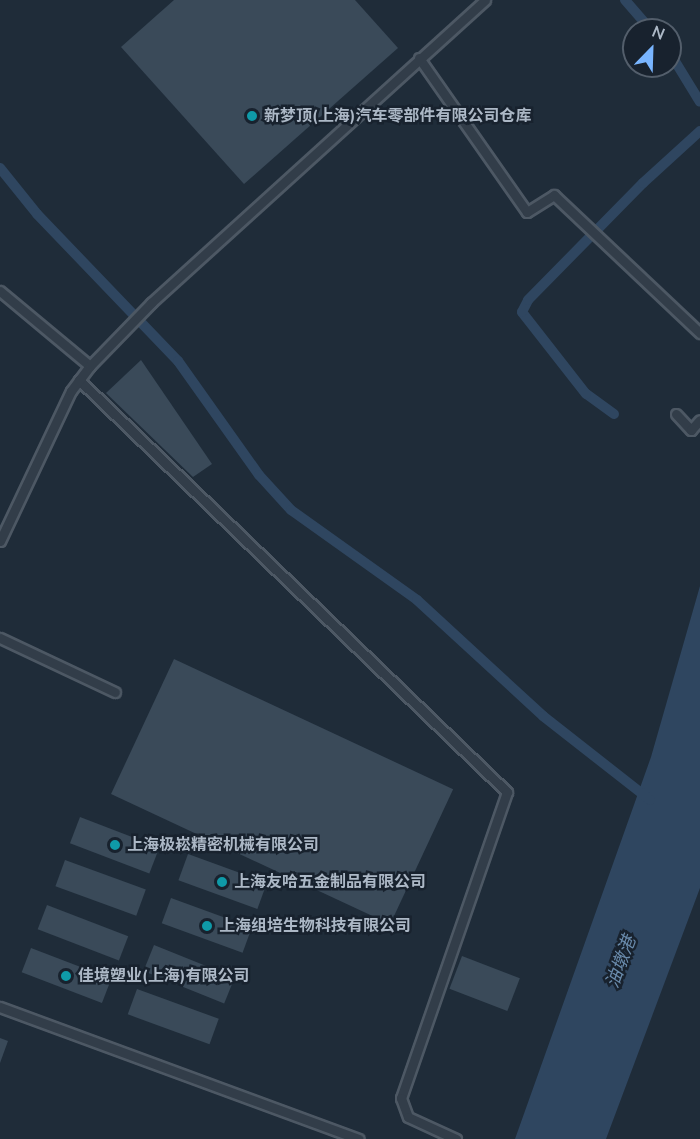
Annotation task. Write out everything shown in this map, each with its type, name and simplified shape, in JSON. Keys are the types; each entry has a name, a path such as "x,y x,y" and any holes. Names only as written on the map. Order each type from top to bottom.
{"street":[{"path":"0,541 79,380 90,366 151,303 485,0"},
{"path":"419,58 527,212 554,195 700,333"},
{"path":"0,291 90,366"},
{"path":"79,380 507,792 401,1098 408,1117 456,1139"},
{"path":"676,414 691,430 700,420"},
{"path":"0,638 115,692"},
{"path":"0,1006 358,1139"}],"water":[{"name":"油墩港","path":"700,586 700,888 606,1139 515,1139 651,757"}],"building":[{"name":"新梦顶(上海)汽车零部件有限公司仓库","path":"174,0 355,0 398,48 244,184 121,47"},
{"path":"141,360 212,464 193,477 106,393"},
{"path":"174,659 453,789 390,924 111,794"},
{"name":"上海极崧精密机械有限公司","path":"80,817 159,847 149,874 70,843"},
{"name":"上海友哈五金制品有限公司","path":"188,854 267,883 257,909 178,880"},
{"path":"65,860 146,889 136,916 55,886"},
{"name":"上海组培生物科技有限公司","path":"171,898 252,927 243,953 162,923"},
{"path":"47,905 128,936 119,960 38,929"},
{"path":"154,945 235,978 224,1004 144,971"},
{"name":"佳境塑业(上海)有限公司","path":"31,948 111,979 102,1003 22,972"},
{"path":"462,956 520,978 507,1011 449,989"},
{"path":"137,989 219,1019 210,1044 128,1014"},
{"path":"0,1038 8,1041 0,1063"}],"waterway":[{"path":"625,0 641,18"},
{"path":"682,73 700,102"},
{"path":"614,414 586,394 522,312 528,300 643,183 700,131"},
{"path":"0,168 37,214 178,361 259,475 291,510 417,600 543,716 650,800"}],"place":[{"name":"新梦顶(上海)汽车零部件有限公司仓库","path":"252,116"},
{"name":"上海极崧精密机械有限公司","path":"115,845"},
{"name":"上海友哈五金制品有限公司","path":"222,882"},
{"name":"上海组培生物科技有限公司","path":"207,926"},
{"name":"佳境塑业(上海)有限公司","path":"66,976"}]}
